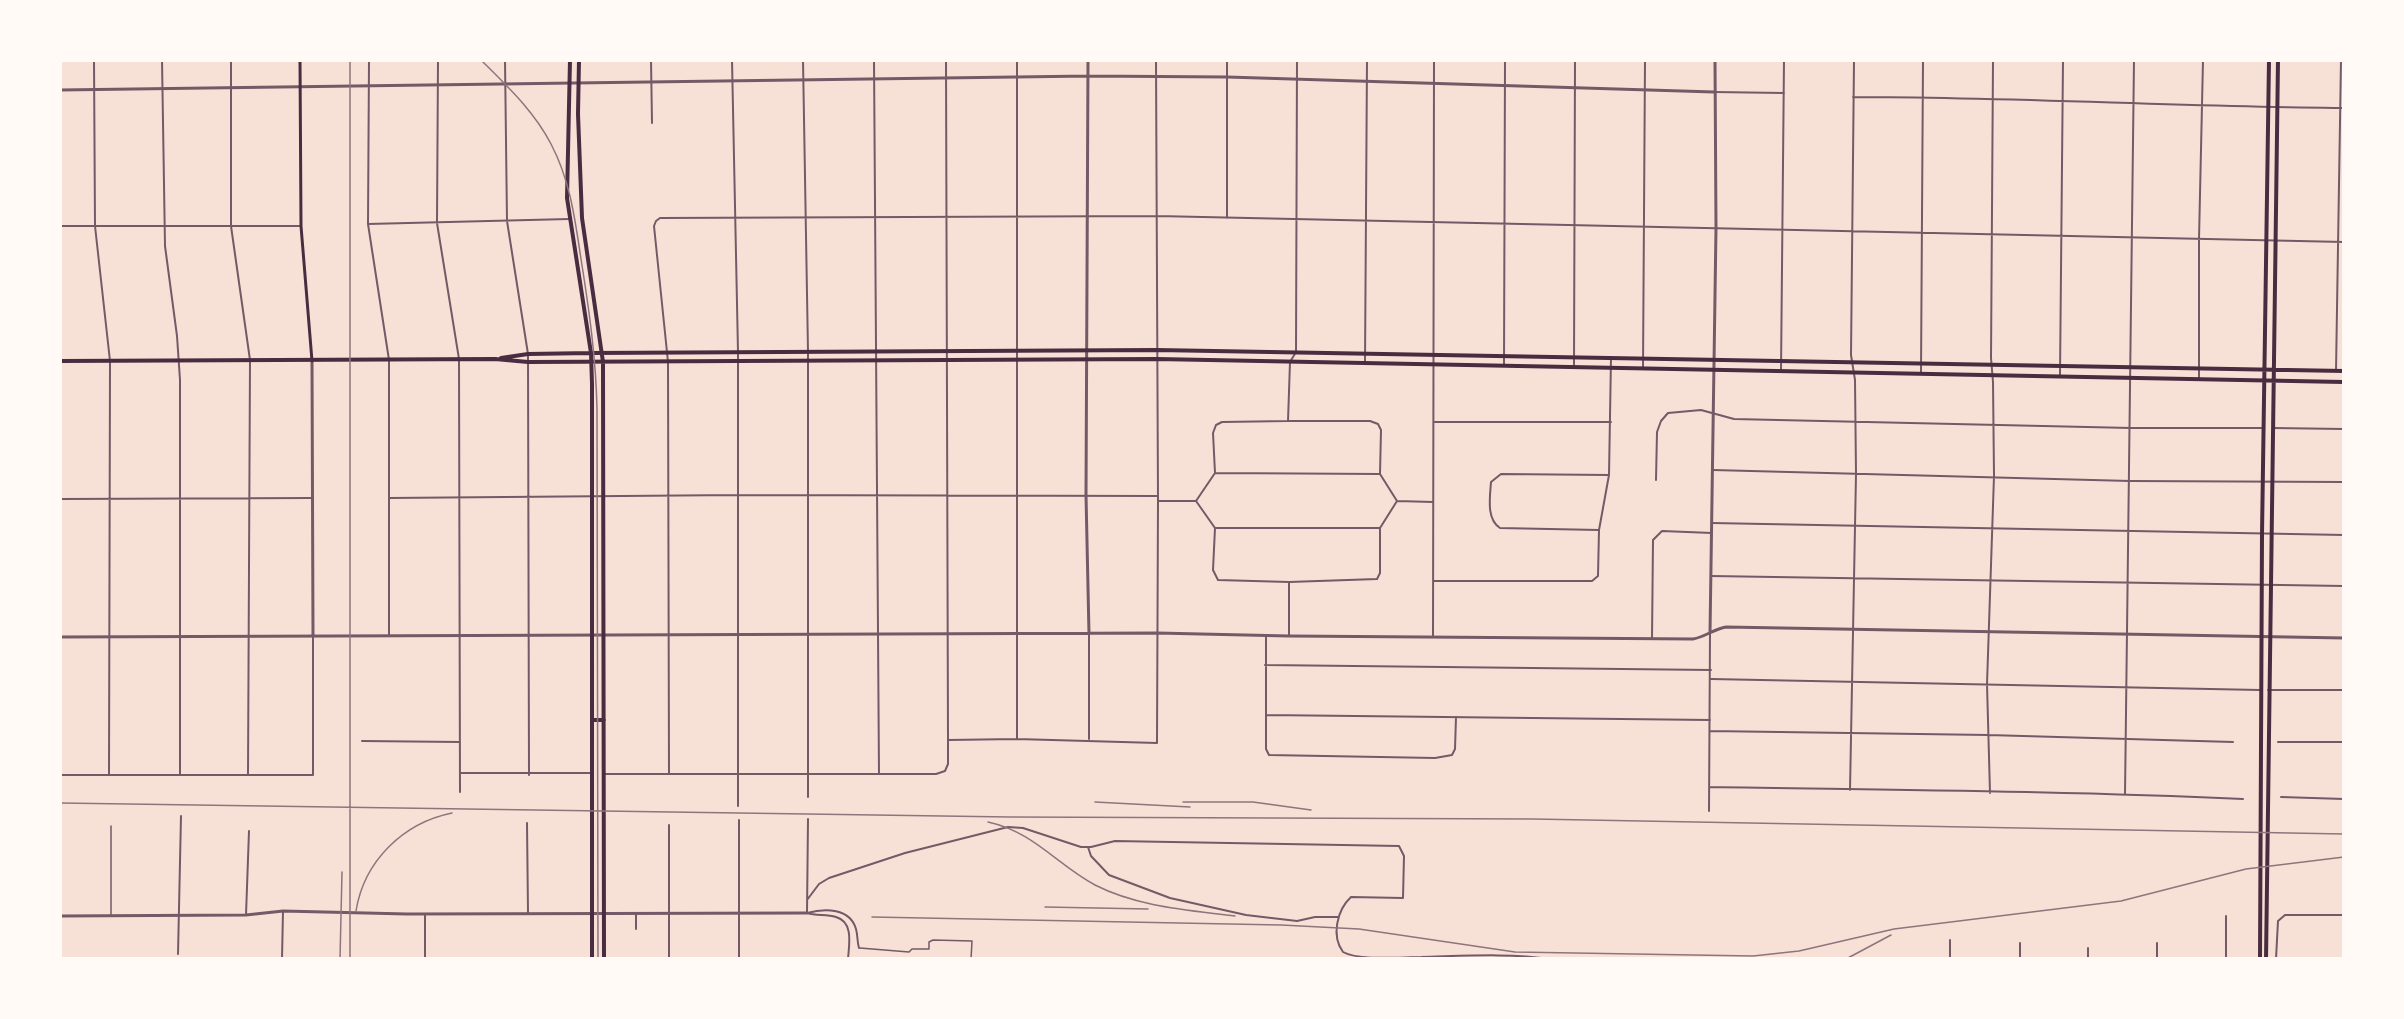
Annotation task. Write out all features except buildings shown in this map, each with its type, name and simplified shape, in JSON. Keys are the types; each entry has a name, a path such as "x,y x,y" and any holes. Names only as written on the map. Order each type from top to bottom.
{"main road":[{"path":"300,60 301,226 312,361"},
{"path":"570,60 566,181 591,353 592,959"},
{"path":"579,60 578,121 582,218 603,353 604,959"},
{"path":"2260,959 2262,534 2269,60"},
{"path":"2266,959 2265,883 2278,60"},
{"path":"495,359 528,354 591,353 1157,350 2344,371"},
{"path":"60,361 495,359 528,362 738,362 1157,359 2344,382"},
{"path":"592,720 604,720"}],"street":[{"path":"94,60 95,226 110,361 109,775"},
{"path":"162,60 164,226 179,361 180,774"},
{"path":"231,60 231,226 250,360 248,774"},
{"path":"369,60 368,224 389,360 389,636"},
{"path":"438,60 437,223 459,359 460,792"},
{"path":"505,60 507,221 528,354 529,774"},
{"path":"651,60 652,123"},
{"path":"732,60 738,352 738,806"},
{"path":"803,60 808,352 808,797"},
{"path":"874,60 878,351 879,775"},
{"path":"604,774 879,775 936,774 945,771 948,764 946,60"},
{"path":"1017,60 1017,739"},
{"path":"1089,60 1086,495 1089,740"},
{"path":"948,740 1089,740 1157,743 1156,60"},
{"path":"1227,60 1227,218"},
{"path":"1288,421 1290,362 1296,352 1297,60"},
{"path":"1365,363 1366,60"},
{"path":"1433,638 1434,60"},
{"path":"1504,366 1505,60"},
{"path":"1574,367 1575,60"},
{"path":"1643,368 1645,60"},
{"path":"1709,812 1716,228 1715,60"},
{"path":"1781,371 1784,60"},
{"path":"1850,789 1856,474 1856,422 1852,363 1854,60"},
{"path":"1921,374 1923,60"},
{"path":"1990,793 1988,684 1994,476 1993,60"},
{"path":"2060,376 2063,60"},
{"path":"2125,794 2134,60"},
{"path":"2199,380 2203,60"},
{"path":"2336,371 2341,60"},
{"path":"60,90 300,88 579,81 1089,76 1227,77 1367,83 1784,93"},
{"path":"1853,97 2344,108"},
{"path":"669,774 668,353 654,226 660,218 1088,215 1504,222 1922,234 2344,242"},
{"path":"368,224 570,219"},
{"path":"60,226 301,226"},
{"path":"1434,581 1592,581 1598,576 1599,530 1609,475 1611,358"},
{"path":"60,775 313,775 312,361"},
{"path":"1656,480 1657,432 1661,421 1668,413 1701,410 1734,419 2131,428 2264,428"},
{"path":"1196,501 1215,473 1213,433 1216,425 1222,422 1370,421 1378,424 1381,430 1380,474 1397,501"},
{"path":"1434,422 1611,422"},
{"path":"2272,428 2344,429"},
{"path":"1713,470 2130,481 2344,482"},
{"path":"1215,473 1380,474"},
{"path":"1599,530 1500,528 1493,524 1491,518 1491,482 1501,474 1609,475"},
{"path":"389,498 738,495 1157,496"},
{"path":"60,499 313,498"},
{"path":"1158,501 1196,501"},
{"path":"1196,501 1215,528 1213,570 1218,580 1289,582 1377,579 1380,573 1380,528 1397,501"},
{"path":"1397,501 1434,502"},
{"path":"1712,523 2344,535"},
{"path":"1215,528 1380,528"},
{"path":"1652,639 1653,540 1662,531 1712,533"},
{"path":"1711,576 2344,586"},
{"path":"1289,582 1289,636"},
{"path":"60,637 1157,633 1433,638 1693,639 1726,627 2344,638"},
{"path":"1266,636 1266,748 1269,755 1435,758 1452,755 1455,749 1456,717"},
{"path":"1265,666 1711,670"},
{"path":"1711,679 2261,690"},
{"path":"2268,690 2344,690"},
{"path":"1266,715 1710,720"},
{"path":"1710,731 1988,735 2233,742"},
{"path":"362,741 460,742"},
{"path":"2278,742 2344,742"},
{"path":"460,773 592,773"},
{"path":"1710,787 2125,794 2243,799"},
{"path":"2282,797 2344,799"},
{"path":"178,954 181,816"},
{"path":"739,819 740,959"},
{"path":"807,913 808,819"},
{"path":"527,823 528,914"},
{"path":"669,825 669,959"},
{"path":"807,900 819,884 829,878 905,853 1001,828 1021,827 1077,846 1088,847 1113,841 1399,846 1403,854 1403,897 1351,897 1341,907 1339,917 1339,945 1343,952 1350,955 1393,957 1517,956 1551,959"},
{"path":"246,915 249,831"},
{"path":"1088,847 1090,854 1112,876 1178,900 1245,915 1297,921 1320,917 1339,917"},
{"path":"807,913 817,910 844,914 856,928 860,948"},
{"path":"60,916 246,915 283,911 425,914 807,913 837,917 845,922 849,933 848,959"},
{"path":"282,959 283,911"},
{"path":"425,914 425,959"},
{"path":"636,914 636,929"},
{"path":"2276,959 2278,921 2285,915 2344,915"},
{"path":"2226,916 2226,959"},
{"path":"1950,940 1950,959"},
{"path":"2020,943 2020,959"},
{"path":"2157,943 2157,959"},
{"path":"2088,948 2088,959"}],"lane":[{"path":"111,826 111,915"},
{"path":"860,948 881,949 883,952 909,952 912,949 929,949 929,942 933,940 972,941 971,959"}],"railway":[{"path":"350,60 350,959"},
{"path":"481,60 528,110 551,144 563,172 574,215 589,315 597,409 598,959"},
{"path":"1095,802 1190,807"},
{"path":"1183,802 1253,802 1311,810"},
{"path":"60,803 1010,817 1533,819 2344,834"},
{"path":"356,911 367,876 389,847 417,825 452,813"},
{"path":"988,822 1019,833 1081,877 1111,892 1146,903 1235,916"},
{"path":"872,917 1281,925 1359,929 1515,952 1753,956 1799,951 1894,929 2121,901 2246,869 2344,857"},
{"path":"340,959 342,872"},
{"path":"1045,907 1148,909"},
{"path":"1846,959 1891,935"}]}
